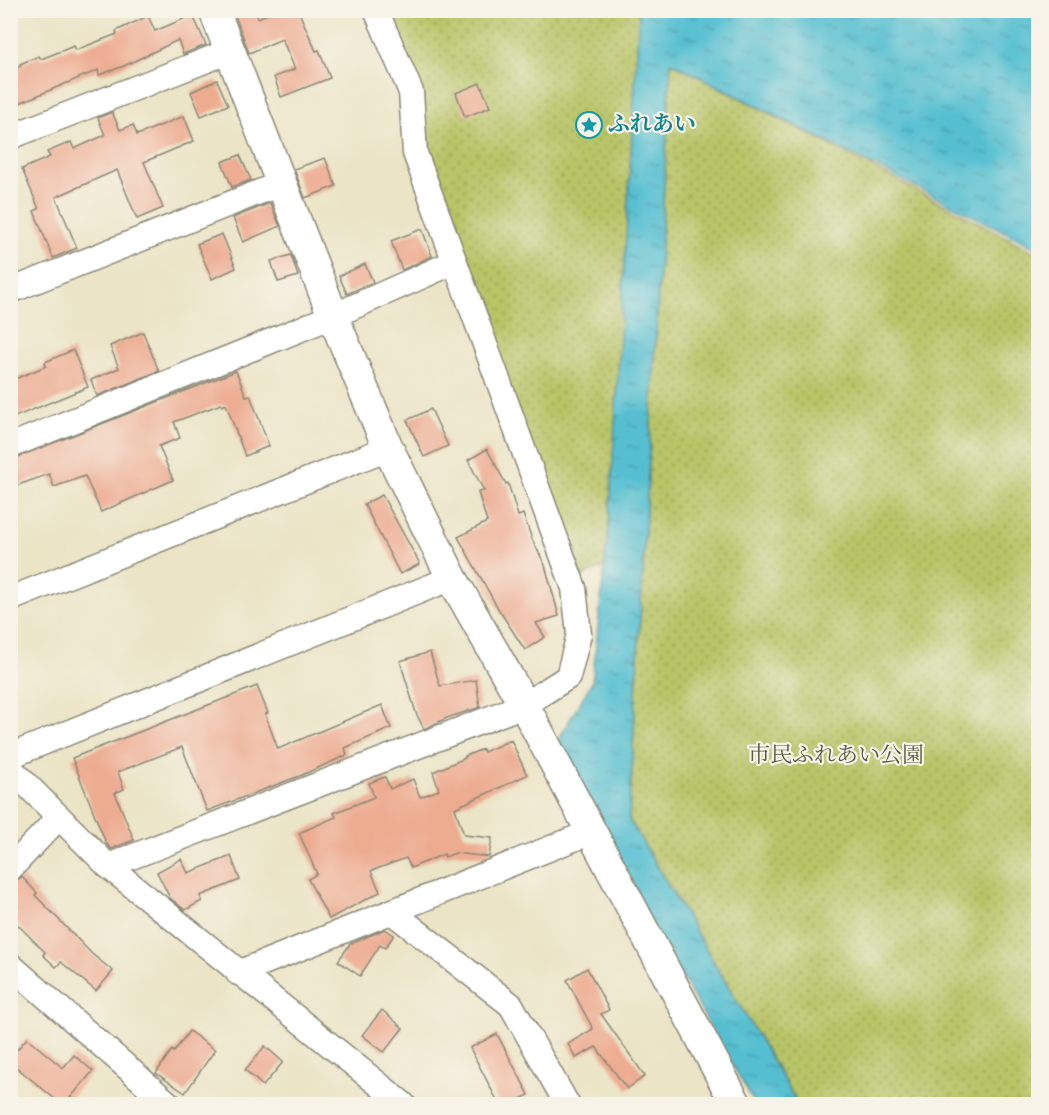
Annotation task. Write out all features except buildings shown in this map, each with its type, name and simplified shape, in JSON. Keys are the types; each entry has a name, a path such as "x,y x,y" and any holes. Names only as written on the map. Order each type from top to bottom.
{"street":[{"path":"214,10 333,316 388,448 452,578 524,705 736,1104"},
{"path":"108,866 524,705 568,677 579,634 574,588 415,153 411,92 376,10"},
{"path":"10,137 230,51"},
{"path":"10,291 282,183"},
{"path":"10,446 333,316 454,262"},
{"path":"10,599 388,448"},
{"path":"10,756 452,578"},
{"path":"10,768 108,866 403,1104"},
{"path":"10,869 59,817"},
{"path":"238,973 591,832"},
{"path":"392,912 511,1005 567,1104"},
{"path":"10,965 169,1104"}],"green space":[{"path":"637,10 639,15 609,526 604,567 579,578 421,151 381,11"},
{"name":"市民ふれあい公園","path":"671,62 1038,254 1038,1104 798,1104 629,819"}],"water":[{"path":"637,11 1038,11 1038,249 671,62 629,819 798,1104 755,1104 657,934 559,756 561,735 592,682 609,526 639,15"}],"place":[{"name":"ふれあい","path":"589,125"}]}
